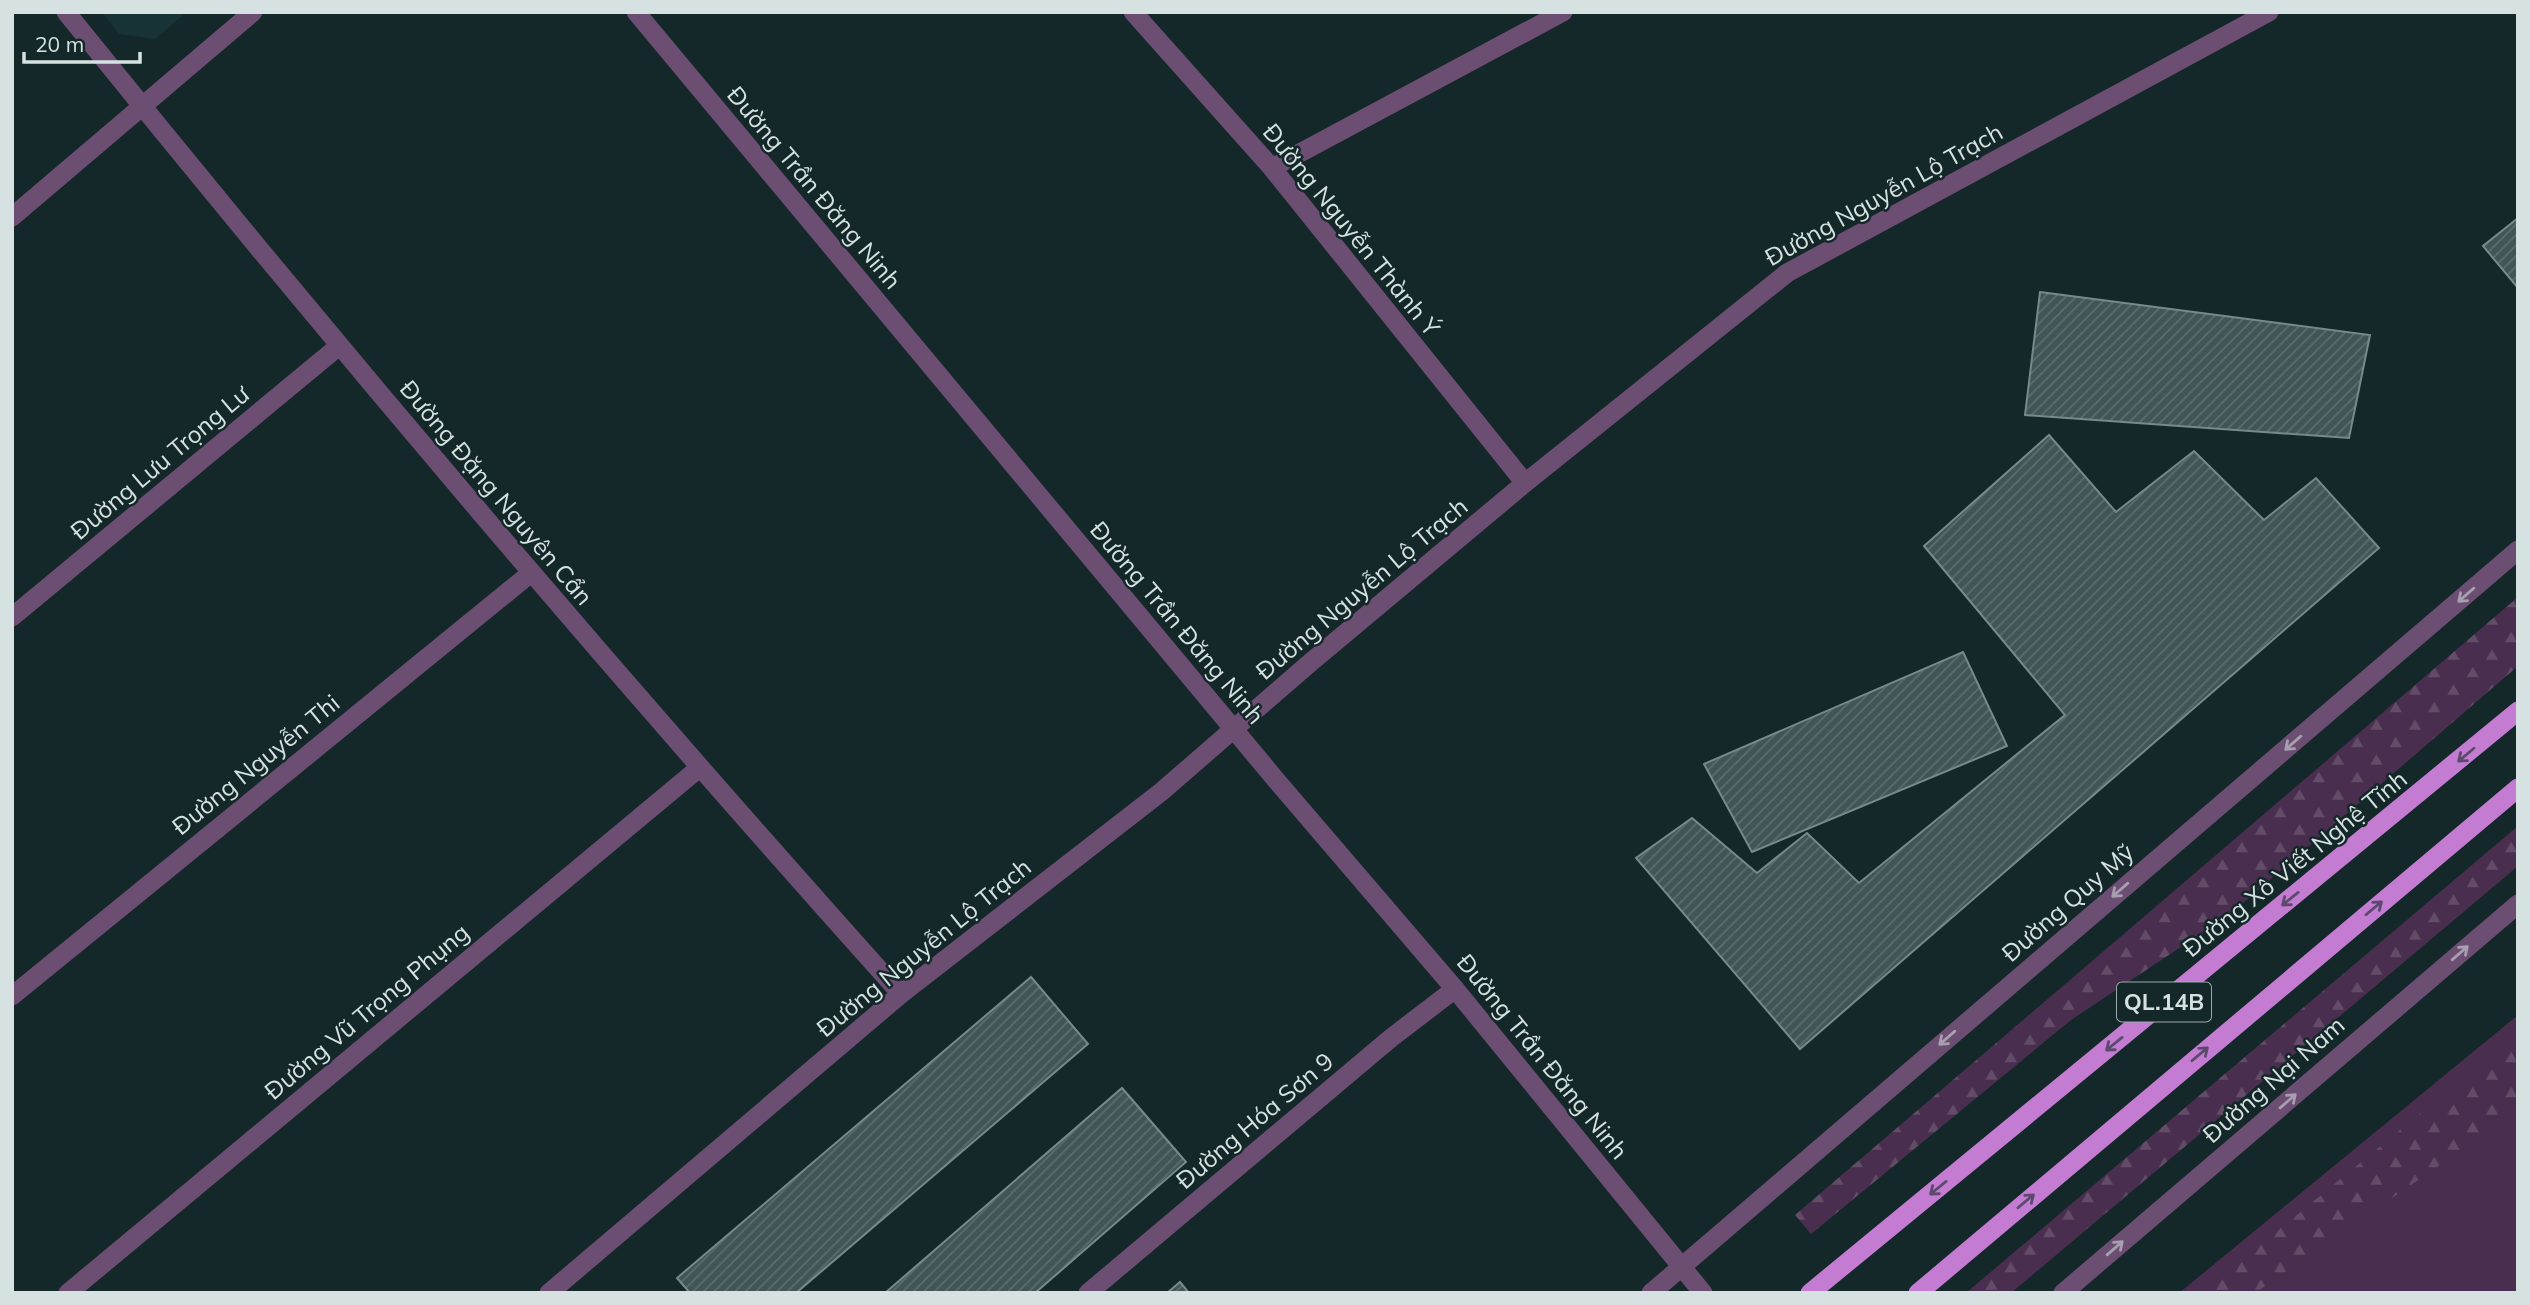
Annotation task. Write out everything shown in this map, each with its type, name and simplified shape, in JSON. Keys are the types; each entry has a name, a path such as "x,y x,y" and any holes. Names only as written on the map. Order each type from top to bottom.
{"highway":[{"name":"Đường Xô Viết Nghệ Tĩnh","path":"1810,1293 2518,711"},
{"name":"QL.14B","path":"1918,1293 2518,788"}],"street":[{"name":"Đường Đặng Nguyên Cẩn","path":"66,12 339,346 531,573 698,769 901,994"},
{"path":"12,218 253,12"},
{"name":"Đường Trần Đăng Ninh","path":"636,12 1235,730 1455,989 1703,1293"},
{"name":"Đường Nguyễn Thành Ý","path":"1133,12 1272,169 1525,483"},
{"path":"1272,169 1563,12"},
{"name":"Đường Nguyễn Lộ Trạch","path":"549,1293 901,994 1161,792 1525,483 1787,273 2269,12"},
{"name":"Đường Lưu Trọng Lư","path":"12,617 339,346"},
{"name":"Đường Quy Mỹ","path":"1651,1293 2518,550"},
{"name":"Đường Nguyễn Thi","path":"12,996 531,573"},
{"name":"Đường Vũ Trọng Phụng","path":"68,1293 698,769"},
{"name":"Đường Nại Nam","path":"2063,1293 2518,904"},
{"name":"Đường Hóa Sơn 9","path":"1088,1293 1391,1038 1455,989"}],"shaded area":[{"path":"102,12 187,12 155,39 119,34"}],"green space":[{"path":"2518,597 2518,666 2229,915 2071,1020 1811,1234 1795,1215"},
{"path":"2518,826 2518,866 2011,1293 1966,1293"},
{"path":"2518,1015 2518,1293 2179,1293"},
{"path":"2518,1033 2518,1111 2255,1293 2202,1293"}],"building":[{"path":"2518,218 2518,288 2483,246"},
{"path":"2040,292 2370,335 2349,438 2025,415"},
{"path":"2049,435 2116,512 2194,451 2264,520 2316,478 2379,548 1800,1049 1636,858 1692,818 1757,873 1807,833 1859,883 2065,715 1924,546"},
{"path":"1963,652 2007,746 1752,852 1704,764"},
{"path":"1031,977 1088,1044 796,1293 690,1293 677,1278"},
{"path":"1122,1088 1186,1162 1035,1293 885,1293"},
{"path":"1180,1282 1189,1293 1167,1293"}]}
